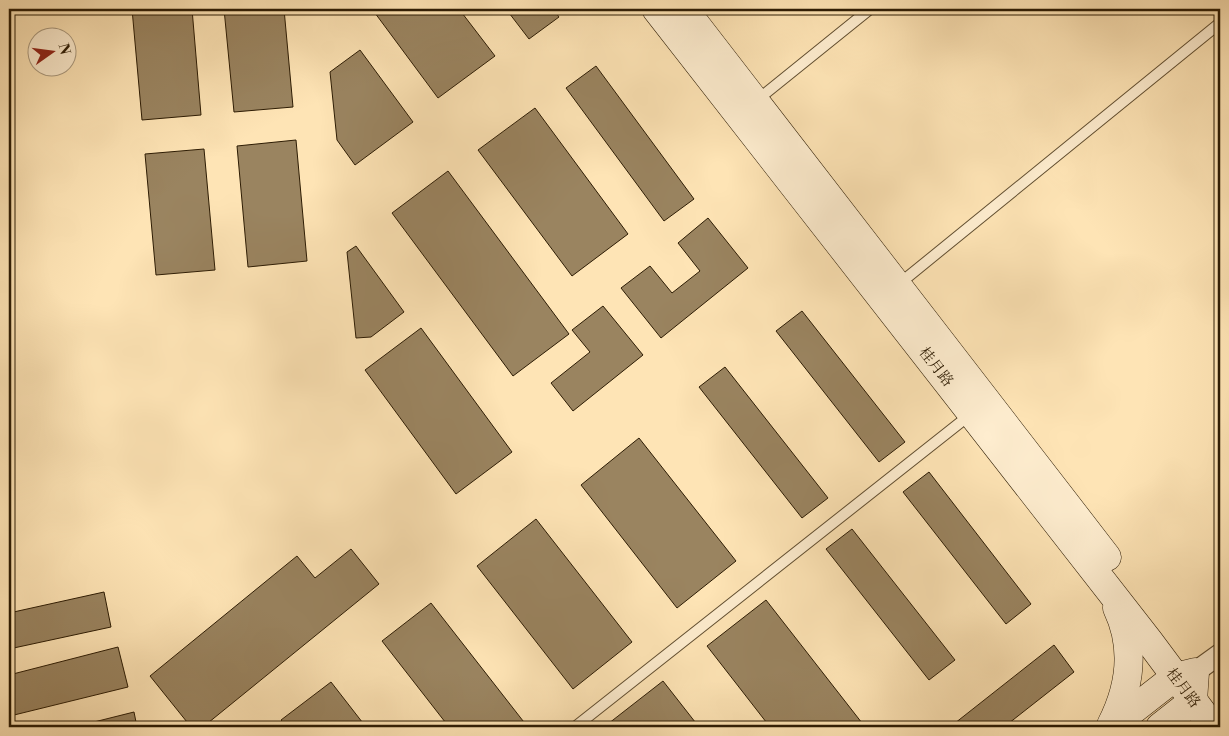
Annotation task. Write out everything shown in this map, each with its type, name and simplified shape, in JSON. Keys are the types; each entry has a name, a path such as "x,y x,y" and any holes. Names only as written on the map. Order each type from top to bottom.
{"main road":[{"name":"桂月路","path":"656,9 1108,589 1185,674 1220,705"},
{"name":"桂月路","path":"684,9 898,286 1185,674"},
{"path":"1108,589 1122,622 1129,662 1127,683 1121,705 1110,727"},
{"path":"1110,727 1185,674 1194,701 1160,727"},
{"name":"桂月路","path":"1194,701 1213,727"}],"street":[{"path":"1185,674 1220,654"}],"lane":[{"path":"755,101 870,9"},
{"path":"898,286 1220,23"},
{"path":"575,727 972,414"}],"building":[{"path":"132,9 192,9 201,115 142,120"},
{"path":"224,9 284,9 293,107 234,112"},
{"path":"372,9 459,9 495,56 438,98"},
{"path":"506,9 553,9 559,17 529,39"},
{"path":"360,50 413,122 355,165 337,140 330,72"},
{"path":"596,66 694,199 664,221 566,88"},
{"path":"535,108 628,234 572,276 478,150"},
{"path":"296,140 307,261 248,267 237,146"},
{"path":"204,149 215,270 156,275 145,154"},
{"path":"448,171 569,334 513,376 392,213"},
{"path":"708,218 748,268 661,338 621,288 650,266 672,293 700,271 678,243"},
{"path":"356,246 404,312 371,337 356,338 347,252"},
{"path":"603,306 643,355 573,411 551,383 590,352 572,330"},
{"path":"802,311 905,442 879,462 776,331"},
{"path":"421,328 512,452 456,494 365,370"},
{"path":"725,367 828,498 802,518 699,387"},
{"path":"639,438 736,561 677,608 581,485"},
{"path":"929,472 1031,604 1006,624 903,492"},
{"path":"536,519 632,642 573,689 477,566"},
{"path":"852,529 955,660 929,680 826,549"},
{"path":"351,549 379,584 203,727 191,727 150,676 297,556 315,578"},
{"path":"104,592 111,627 9,649 9,613"},
{"path":"766,600 862,723 857,727 770,727 707,646"},
{"path":"431,603 526,727 449,727 382,641"},
{"path":"1054,645 1074,672 1004,727 950,727"},
{"path":"118,647 128,687 10,716 9,675"},
{"path":"663,681 699,727 604,727"},
{"path":"331,682 366,727 287,727 281,720"},
{"path":"134,712 137,727 74,727"}]}
